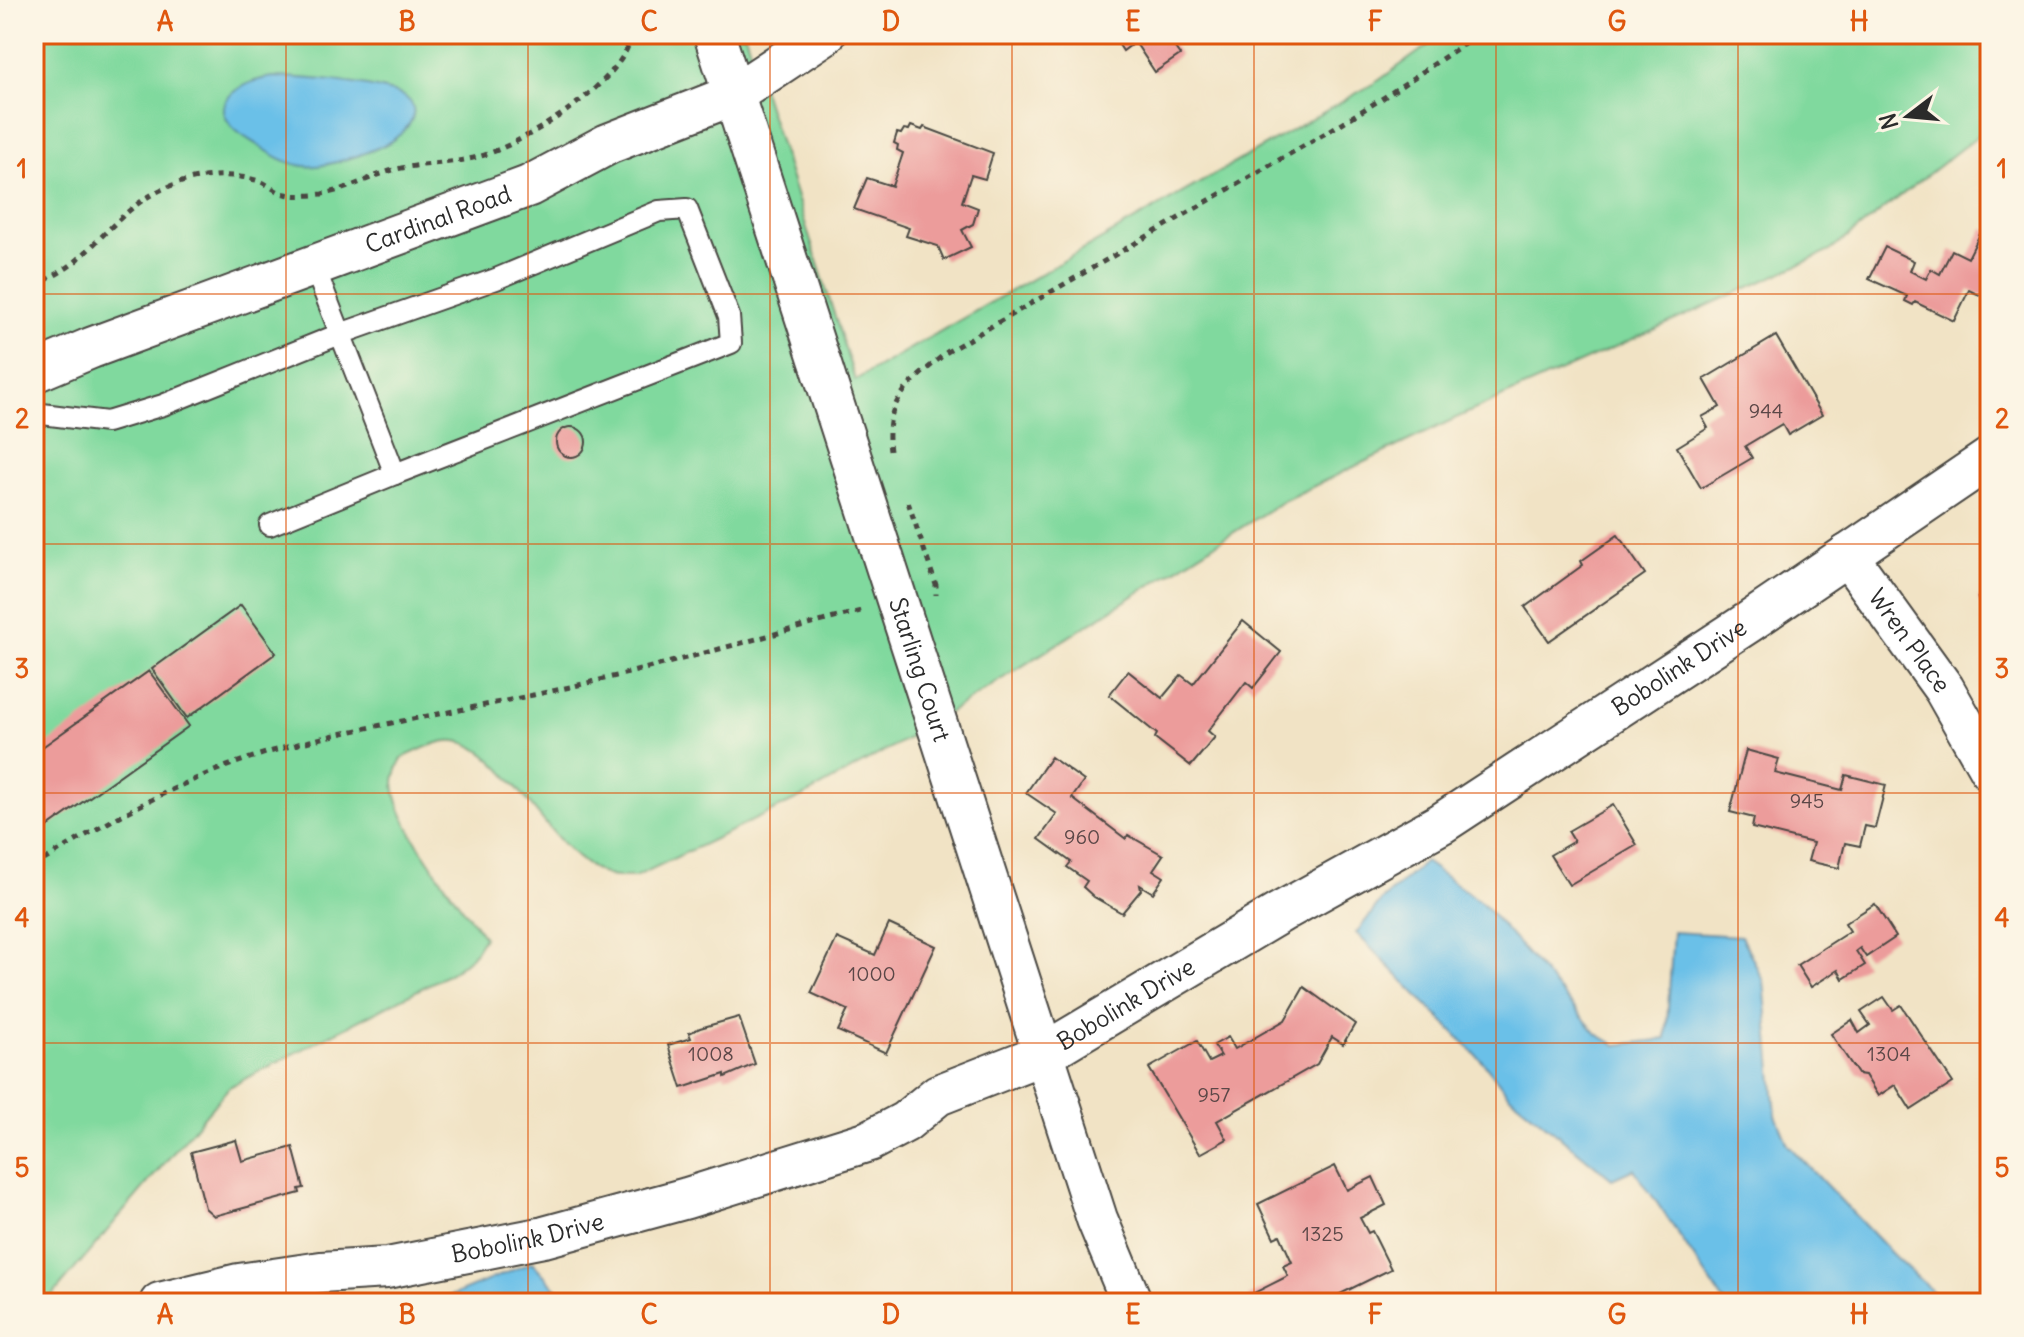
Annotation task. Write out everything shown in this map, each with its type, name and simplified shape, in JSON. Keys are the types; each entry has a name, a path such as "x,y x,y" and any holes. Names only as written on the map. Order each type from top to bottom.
{"street":[{"name":"Starling Court","path":"714,34 1097,1219 1132,1303"},
{"name":"Cardinal Road","path":"34,372 529,186 608,144 733,95 825,34"},
{"name":"Bobolink Drive","path":"160,1303 239,1284 321,1272 387,1268 544,1237 687,1198 869,1141 905,1122 938,1095 1043,1054 1281,912 1442,823 1990,458"},
{"name":"Wren Place","path":"1847,555 1944,689 1990,770"}],"lane":[{"path":"34,413 107,422 163,405 340,334 496,279 659,211 687,209 729,316 731,343 270,525"},
{"path":"314,266 395,474"}],"path":[{"path":"34,286 75,263 113,222 142,200 169,186 203,176 232,174 263,182 285,194 322,194 357,186 395,169 482,156 518,143 590,93 614,70 630,44 631,34"},
{"path":"894,462 888,427 893,408 902,390 947,352 1324,134 1479,34"},
{"path":"34,866 92,831 177,788 261,755 325,737 532,696 638,671 874,607 920,614 930,608 935,599 936,585 903,489"}],"green space":[{"path":"34,34 745,34 855,380 1378,81 1444,34 1990,34 1990,126 1830,251 1456,418 1285,500 915,734 804,796 635,877 610,876 588,865 547,825 508,777 489,758 469,745 442,742 402,758 394,779 397,800 416,841 484,937 472,956 451,973 229,1087 46,1303 34,1303"}],"water":[{"path":"273,77 332,81 389,91 409,101 413,115 404,131 378,148 334,163 298,165 275,156 244,136 233,128 225,114 224,105 235,91 254,81"},
{"path":"1425,862 1482,903 1597,1034 1616,1045 1666,1039 1673,932 1741,936 1764,981 1776,1115 1788,1145 1892,1254 1945,1303 1725,1303 1634,1169 1612,1179 1509,1095 1482,1061 1356,933 1382,900"},
{"path":"532,1262 570,1303 434,1303"}],"building":[{"path":"1112,34 1183,34 1171,42 1180,55 1155,72 1135,42 1123,51"},
{"path":"911,126 922,130 924,127 993,153 985,179 971,175 962,202 978,208 973,224 962,230 971,247 944,260 938,246 906,236 909,228 854,209 867,178 892,186 903,153 897,150 898,145 894,143 897,133 909,130"},
{"path":"1983,228 1990,231 1990,300 1969,290 1954,321 1915,302 1913,305 1905,301 1907,296 1869,279 1885,247 1914,261 1910,271 1926,279 1931,269 1940,274 1952,250 1968,258"},
{"path":"1776,336 1822,415 1788,435 1782,424 1745,446 1752,458 1701,488 1677,447 1708,428 1702,417 1720,407 1704,379"},
{"path":"571,427 577,428 585,436 585,448 577,456 571,457 565,456 557,448 556,442 557,436 565,428"},
{"path":"1618,535 1645,574 1549,641 1525,607"},
{"path":"1990,593 1990,627 1978,598"},
{"path":"241,605 276,653 187,718 152,669"},
{"path":"1243,621 1281,652 1253,688 1246,682 1208,731 1215,737 1191,766 1109,695 1128,671 1162,698 1181,675 1193,684"},
{"path":"149,671 189,726 35,836 34,753"},
{"path":"1746,750 1779,759 1775,773 1842,790 1846,775 1886,785 1875,828 1865,826 1860,846 1845,843 1839,868 1808,861 1813,843 1752,828 1754,818 1730,812"},
{"path":"1051,757 1084,781 1072,798 1126,839 1128,835 1163,855 1153,870 1164,877 1153,893 1140,885 1141,890 1122,913 1094,897 1083,887 1087,881 1067,867 1071,862 1039,839 1057,814 1026,793"},
{"path":"1613,805 1637,845 1569,885 1550,855 1574,841 1568,831"},
{"path":"1875,904 1896,937 1866,957 1860,948 1856,951 1865,965 1843,979 1838,970 1811,987 1797,965 1850,931 1845,923"},
{"path":"889,924 936,946 886,1053 838,1031 848,1010 811,993 837,938 875,955"},
{"path":"1304,987 1355,1024 1343,1044 1332,1037 1317,1064 1217,1121 1227,1139 1200,1154 1149,1068 1197,1041 1209,1062 1221,1056 1214,1045 1228,1037 1235,1049 1285,1020"},
{"path":"1884,997 1893,1010 1901,1005 1953,1083 1911,1110 1895,1085 1878,1096 1865,1075 1858,1074 1831,1034 1852,1020 1859,1033 1870,1025 1861,1012"},
{"path":"739,1017 755,1064 725,1077 725,1074 682,1088 668,1045 691,1038 689,1033 700,1028"},
{"path":"236,1140 242,1161 293,1147 304,1188 299,1189 300,1193 214,1216 205,1208 191,1152"},
{"path":"1335,1166 1347,1190 1373,1177 1386,1205 1360,1218 1368,1233 1372,1231 1391,1269 1322,1303 1251,1303 1248,1296 1288,1276 1283,1266 1292,1262 1280,1235 1274,1238 1258,1204"}]}
